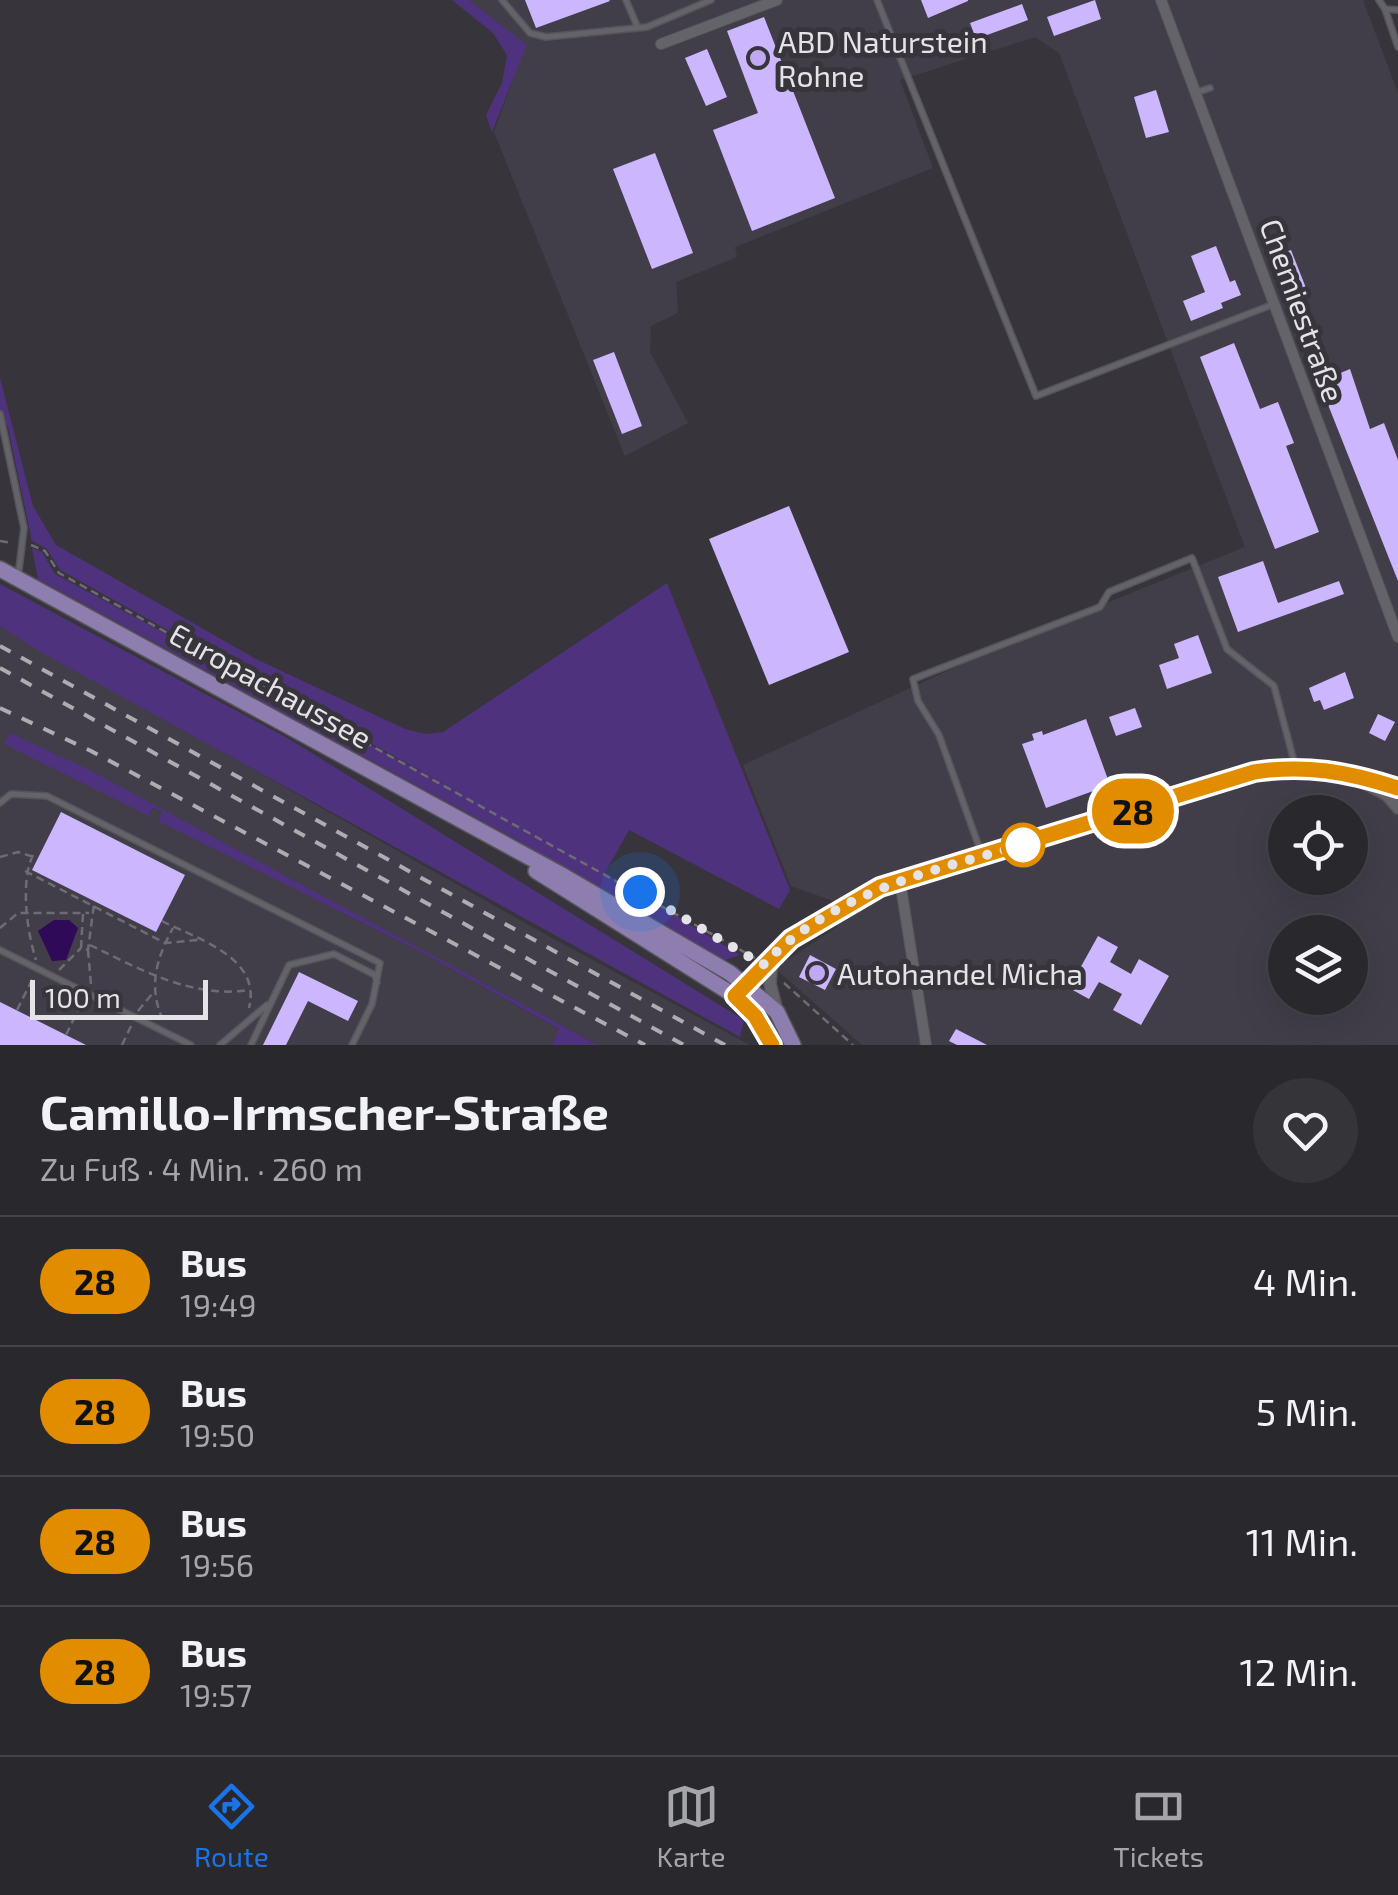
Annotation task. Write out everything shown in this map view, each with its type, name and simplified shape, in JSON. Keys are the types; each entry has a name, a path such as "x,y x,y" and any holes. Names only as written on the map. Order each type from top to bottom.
{"main road":[{"name":"Europachaussee","path":"0,569 514,852 576,900 777,1012 791,1041"},
{"name":"Europachaussee","path":"740,990 772,1045"}],"street":[{"path":"661,44 778,0"},
{"name":"Chemiestraße","path":"1161,0 1398,637"},
{"path":"740,990 817,920 900,881 1254,772 1296,765 1398,788"},
{"path":"1356,777 1398,808"},
{"path":"900,881 926,1045"},
{"path":"768,964 777,1012"}],"lane":[{"path":"502,0 530,34 546,37 638,28 711,0"},
{"path":"626,0 638,28"},
{"path":"876,0 1036,396 1274,304"},
{"path":"1379,0 1398,47"},
{"path":"1385,9 1398,10"},
{"path":"1384,36 1393,33"},
{"path":"1195,92 1210,88"},
{"path":"0,414 24,544 18,578"},
{"path":"983,857 939,736 918,701 913,680 1100,607 1109,592 1192,558 1227,649 1274,686 1296,765"},
{"path":"0,803 11,794 29,792 60,802 380,963 378,984 352,1045"},
{"path":"0,950 191,1045"},
{"path":"252,1045 289,965 310,956 334,954 375,975 378,984"},
{"path":"220,1045 272,1000"}],"path":[{"path":"0,541 45,552 59,573 768,964 853,1045"},
{"path":"0,857 18,852 35,857 25,871 29,934 38,967 17,1010"},
{"path":"25,871 165,943 200,940"},
{"path":"66,1035 93,972 89,914 93,905"},
{"path":"0,928 18,914 29,912 89,914"},
{"path":"70,980 52,972 67,966 81,948 83,913"},
{"path":"162,921 239,964 251,990 247,1014"},
{"path":"122,1045 152,993 165,943 174,927"},
{"path":"81,948 89,947 155,978 209,990 251,990"},
{"path":"24,957 38,967"},
{"path":"152,993 168,1030 153,1022"}],"shaded area":[{"path":"452,0 469,0 527,45 492,132 486,115 502,83 507,55 493,33"},
{"path":"469,0 1363,0 1398,93 1398,1045 862,1045 775,968 837,927 836,902 791,886 743,765 1010,642 1245,547 1059,53 1035,37 900,80 933,168 735,247 737,257 676,282 678,313 651,326 650,352 688,423 625,456 494,132 526,45"},
{"path":"0,378 33,506 56,545 256,659 405,729 426,734 443,732 667,583 790,890 779,909 629,830 605,873 740,955 725,960 515,839 38,579 32,548 42,552 55,574 464,795 60,570 47,549 32,541 8,427 0,413"},
{"path":"0,584 289,739 744,1020 740,1037 39,651 0,626"},
{"path":"0,626 550,937 750,1045 598,1045 50,751 149,816 153,808 163,813 159,821 415,949 560,1030 552,1045 0,1045"},
{"path":"10,733 88,769 598,1045 552,1045 559,1029 415,949 158,821 162,812 153,808 149,816 4,744"},
{"path":"54,920 69,920 78,928 66,960 52,961 38,931"}],"building":[{"path":"525,0 609,0 610,1 536,28"},
{"path":"921,0 968,0 968,1 928,18"},
{"path":"1095,0 1101,19 1054,36 1047,17"},
{"path":"1022,4 1028,20 976,39 970,23"},
{"path":"764,17 835,198 752,231 713,130 758,113 727,31"},
{"path":"707,49 727,97 706,106 685,58"},
{"path":"1156,90 1169,132 1146,138 1134,97"},
{"path":"655,153 693,253 652,269 613,169"},
{"path":"1216,246 1230,282 1235,280 1241,295 1221,303 1223,308 1191,321 1183,301 1205,292 1191,256"},
{"path":"1291,250 1306,288 1293,293 1278,255"},
{"path":"1234,343 1260,409 1278,402 1294,443 1286,446 1319,532 1275,549 1200,357"},
{"path":"614,352 642,426 622,434 593,360"},
{"path":"1350,369 1370,429 1384,423 1398,460 1398,581 1319,382"},
{"path":"789,506 849,652 769,685 709,539"},
{"path":"1263,561 1278,603 1339,581 1344,594 1238,632 1218,577"},
{"path":"1198,635 1212,673 1167,689 1159,665 1179,658 1174,644"},
{"path":"1345,672 1354,698 1324,710 1320,700 1314,702 1309,688"},
{"path":"1135,708 1142,727 1116,736 1109,717"},
{"path":"1378,714 1395,722 1385,741 1369,733"},
{"path":"1086,719 1110,785 1046,808 1022,744 1034,740 1032,734 1042,731 1043,735"},
{"path":"61,812 185,875 156,932 32,870"},
{"path":"1098,936 1118,947 1110,962 1131,974 1139,959 1169,976 1141,1025 1113,1010 1122,994 1099,982 1089,999 1069,988"},
{"name":"Autohandel Micha","path":"810,955 836,969 825,990 799,977"},
{"path":"299,972 358,1001 348,1021 308,1001 286,1045 263,1045"},
{"path":"0,1002 86,1045 0,1045"},
{"path":"956,1029 987,1045 957,1045 949,1041"}],"railway":[{"path":"0,646 725,1045"},
{"path":"0,668 684,1045"},
{"path":"0,708 91,751 645,1045"}],"bus line":[{"name":"28","path":"772,1045 762,1025 735,996 791,939 817,920 880,887 1254,772 1296,765 1368,777 1398,788"}],"place":[{"name":"ABD Naturstein Rohne","path":"758,58"},
{"name":"Autohandel Micha","path":"817,973"}],"route":[{"path":"640,892 744,950 763,965 817,920 880,887 1034,842 1023,845"}]}
